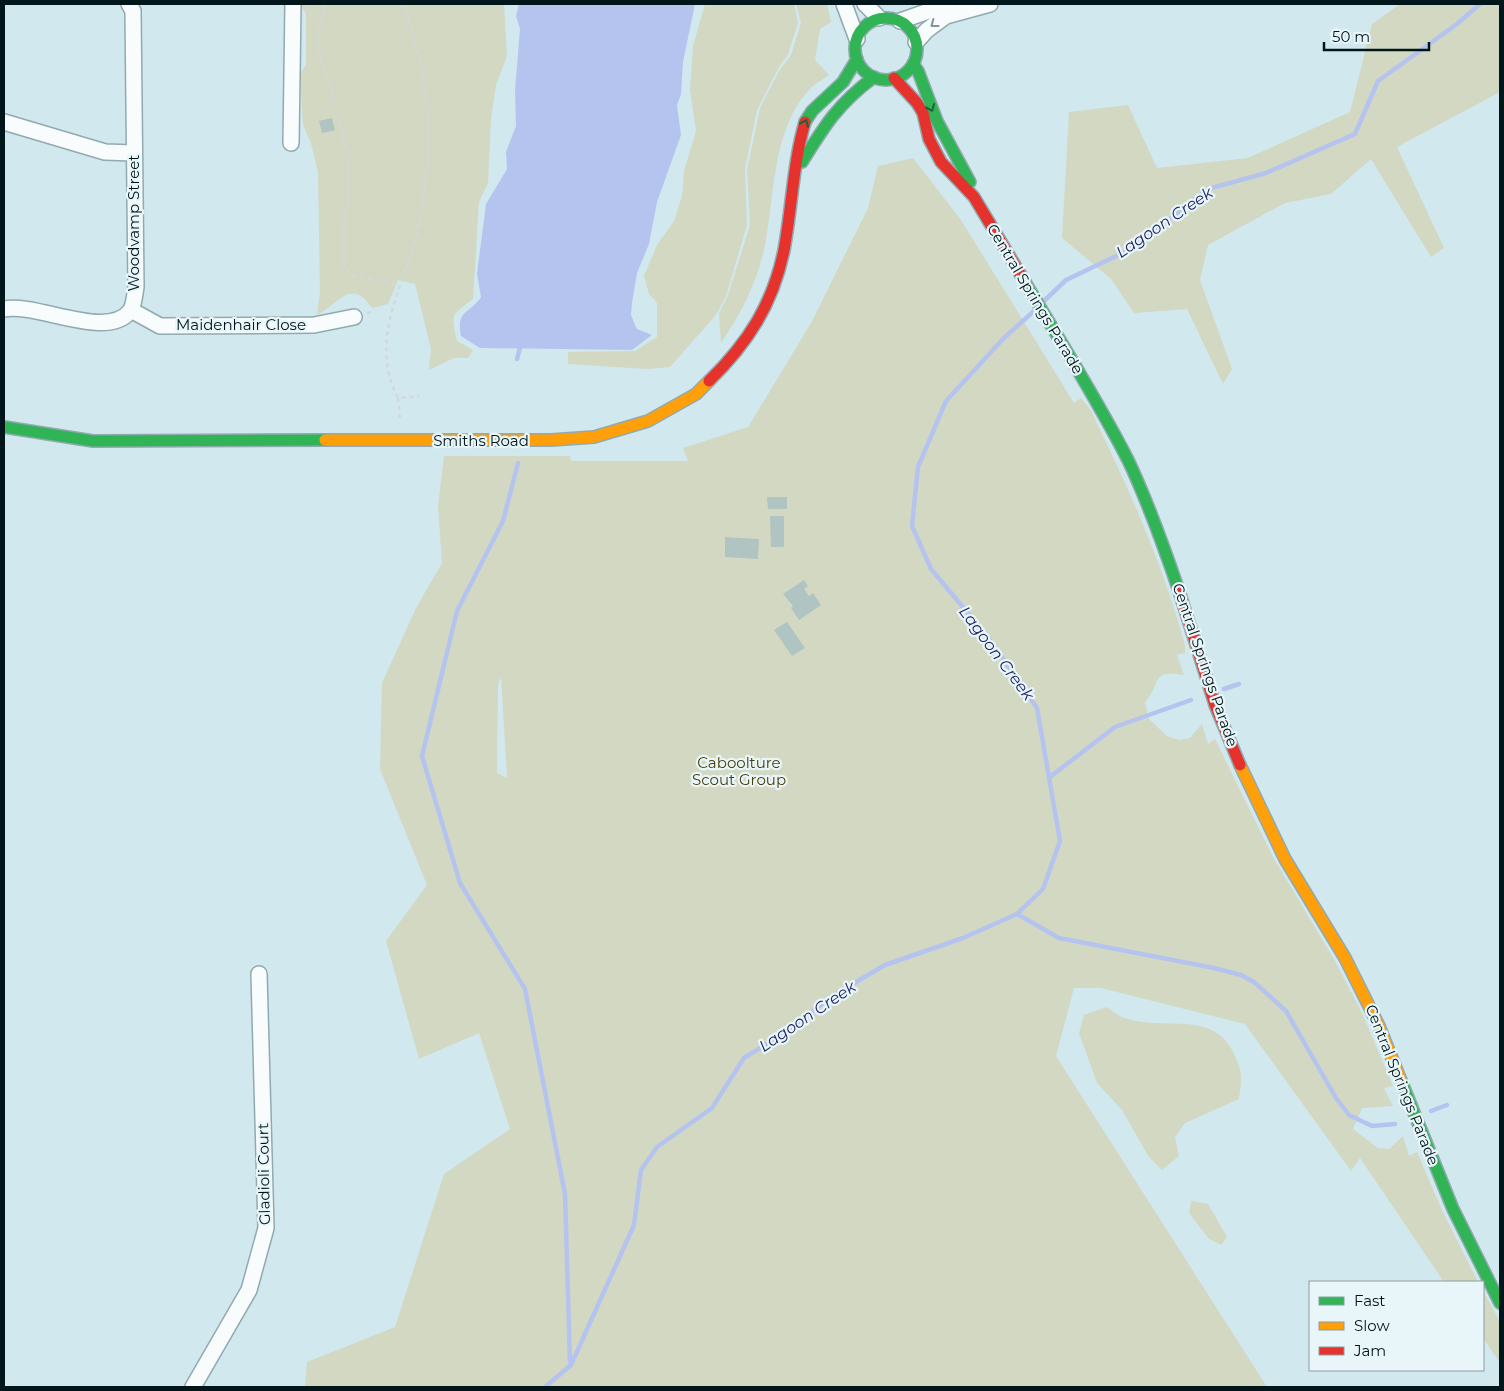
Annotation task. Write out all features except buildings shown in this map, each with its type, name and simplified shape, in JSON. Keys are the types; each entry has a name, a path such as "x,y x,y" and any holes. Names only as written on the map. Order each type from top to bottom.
{"street":[{"name":"Woodvamp Street","path":"4,309 12,307 41,310 80,321 114,322 131,310 136,287 133,11 129,4"},
{"path":"291,143 292,4"},
{"path":"844,4 856,39 857,59 867,73 874,77 894,78 908,70 913,64 917,49 916,42 913,33 900,21"},
{"path":"866,4 879,18"},
{"path":"856,39 869,22 879,18 900,21 949,4"},
{"path":"916,42 927,30 946,16 990,4"},
{"name":"Smiths Road","path":"4,426 93,441 164,442 550,440 594,437 632,428 666,413 696,394 722,371 756,327 772,294 782,263 798,149 808,116 842,82 857,59"},
{"name":"Central Springs Parade","path":"913,64 918,71 937,121 971,184 974,197"},
{"name":"Smiths Road","path":"796,171 831,116 854,92 874,77"},
{"name":"Central Springs Parade","path":"894,78 917,103 922,113 929,139 941,162 974,197 1110,426 1149,508 1180,590 1215,705 1252,795 1285,859 1345,958 1372,1011 1401,1076 1449,1200 1500,1303"},
{"path":"4,122 106,152 134,153"},
{"name":"Maidenhair Close","path":"131,310 160,326 314,325 354,317"},
{"name":"Gladioli Court","path":"193,1387 249,1290 266,1228 259,974"}],"path":[{"path":"324,4 318,39 320,59 340,118 347,155 349,196 344,219 344,266 353,276 376,279 398,286"},
{"path":"400,422 398,398 388,379 387,333 398,286 410,261 418,226 429,137 427,93 411,25 402,4"},
{"path":"398,398 420,396"}],"green space":[{"path":"300,4 504,4 507,56 496,85 491,119 488,183 479,202 473,299 456,313 453,320 457,341 473,350 468,358 454,358 429,370 431,349 415,284 398,280 388,304 372,308 358,294 351,294 317,315 320,292 318,173 311,143 303,125 300,73 306,65 306,14"},
{"path":"705,4 794,4 798,23 788,54 779,67 757,110 745,169 747,225 726,296 716,315 670,367 647,369 568,364 568,352 635,351 657,337 657,303 649,294 644,276 657,245 674,221 682,196 684,171 696,131 690,90 693,46"},
{"path":"796,4 827,4 831,22 820,29 815,60 829,75 808,91 796,108 787,126 776,167 768,230 761,263 747,298 721,343 719,313 728,295 750,225 747,170 760,108 779,71 791,55 801,23"},
{"path":"1400,4 1500,4 1500,92 1397,147 1444,248 1431,257 1371,159 1331,194 1285,203 1208,245 1200,280 1232,369 1223,384 1187,309 1134,313 1111,279 1062,238 1069,112 1128,105 1157,168 1248,158 1350,112 1372,24"},
{"name":"Caboolture Scout Group","path":"913,158 961,220 1074,403 1081,398 1090,409 1118,467 1155,554 1185,645 1185,653 1177,655 1184,675 1166,674 1161,676 1145,702 1149,719 1167,736 1179,740 1190,738 1202,724 1208,744 1215,739 1273,857 1335,961 1362,1013 1393,1086 1384,1088 1393,1106 1362,1108 1353,1129 1378,1148 1389,1149 1403,1136 1409,1156 1417,1152 1441,1208 1478,1281 1443,1281 1360,1158 1351,1171 1245,1024 1101,988 1074,988 1056,1056 1267,1387 305,1387 307,1362 395,1327 444,1174 510,1129 479,1033 419,1059 386,941 427,885 380,769 382,683 416,608 442,563 438,506 444,456 570,456 571,461 688,461 683,448 748,427 811,323 868,208 878,166","holes":["501,677 507,778 497,773 498,684"]},
{"path":"1107,1007 1122,1017 1138,1021 1192,1025 1209,1029 1222,1037 1233,1052 1239,1065 1241,1080 1239,1099 1185,1123 1175,1137 1179,1156 1162,1170 1149,1157 1122,1110 1097,1083 1079,1033 1084,1015"},
{"path":"1191,1201 1208,1204 1227,1237 1221,1245 1209,1239 1189,1213"},
{"path":"1484,1293 1500,1322 1500,1363 1484,1339"}],"water":[{"path":"519,4 695,4 683,62 681,94 677,105 681,135 657,202 649,244 637,273 632,303 631,315 637,329 652,335 632,350 480,348 461,336 460,321 462,317 481,297 477,274 486,204 507,169 506,152 516,126 515,90 520,29 516,16"}],"waterway":[{"name":"Lagoon Creek","path":"1044,301 1066,280 1131,249 1208,189 1266,173 1355,134 1378,81 1457,24 1480,4"},
{"name":"Lagoon Creek","path":"545,1387 571,1365 634,1225 641,1170 657,1147 712,1108 744,1058 791,1029 829,998 885,965 963,938 1017,914 1043,889 1060,841 1037,708 988,637 931,569 912,526 918,467 946,401 1004,338 1035,310"},
{"path":"517,359 521,344"},
{"path":"518,463 503,521 457,611 422,756 460,883 525,989 565,1194 570,1362"},
{"path":"1224,689 1239,684"},
{"path":"1050,777 1115,727 1191,700"},
{"path":"1017,914 1059,938 1214,968 1241,975 1254,982 1286,1011 1336,1098 1349,1115 1372,1126 1395,1124"},
{"path":"1431,1111 1447,1105"}],"traffic: fast":[{"path":"886,18 903,23 908,27 912,32 917,49 912,66 908,71 903,75 886,80 869,75 864,71 860,66 855,49 860,32 864,27 869,23 886,18"},
{"path":"805,122 812,111 843,82 857,59"},
{"path":"913,64 918,71 937,121 970,182"},
{"path":"802,162 841,106 874,77"},
{"path":"1025,282 1091,392 1128,460 1155,525 1179,591"},
{"path":"4,427 93,441 325,440"},
{"path":"1402,1083 1453,1209 1500,1303"}],"traffic: slow":[{"path":"325,440 551,440 594,437 648,421 696,394 709,381"},
{"path":"1240,765 1285,859 1345,958 1379,1026 1402,1083"}],"traffic: jam":[{"path":"894,78 917,103 923,113 929,139 941,162 974,197 1025,282"},
{"path":"709,381 747,337 757,322 773,288 784,250 795,169 805,122"},
{"path":"1179,591 1215,705 1240,765"}]}
